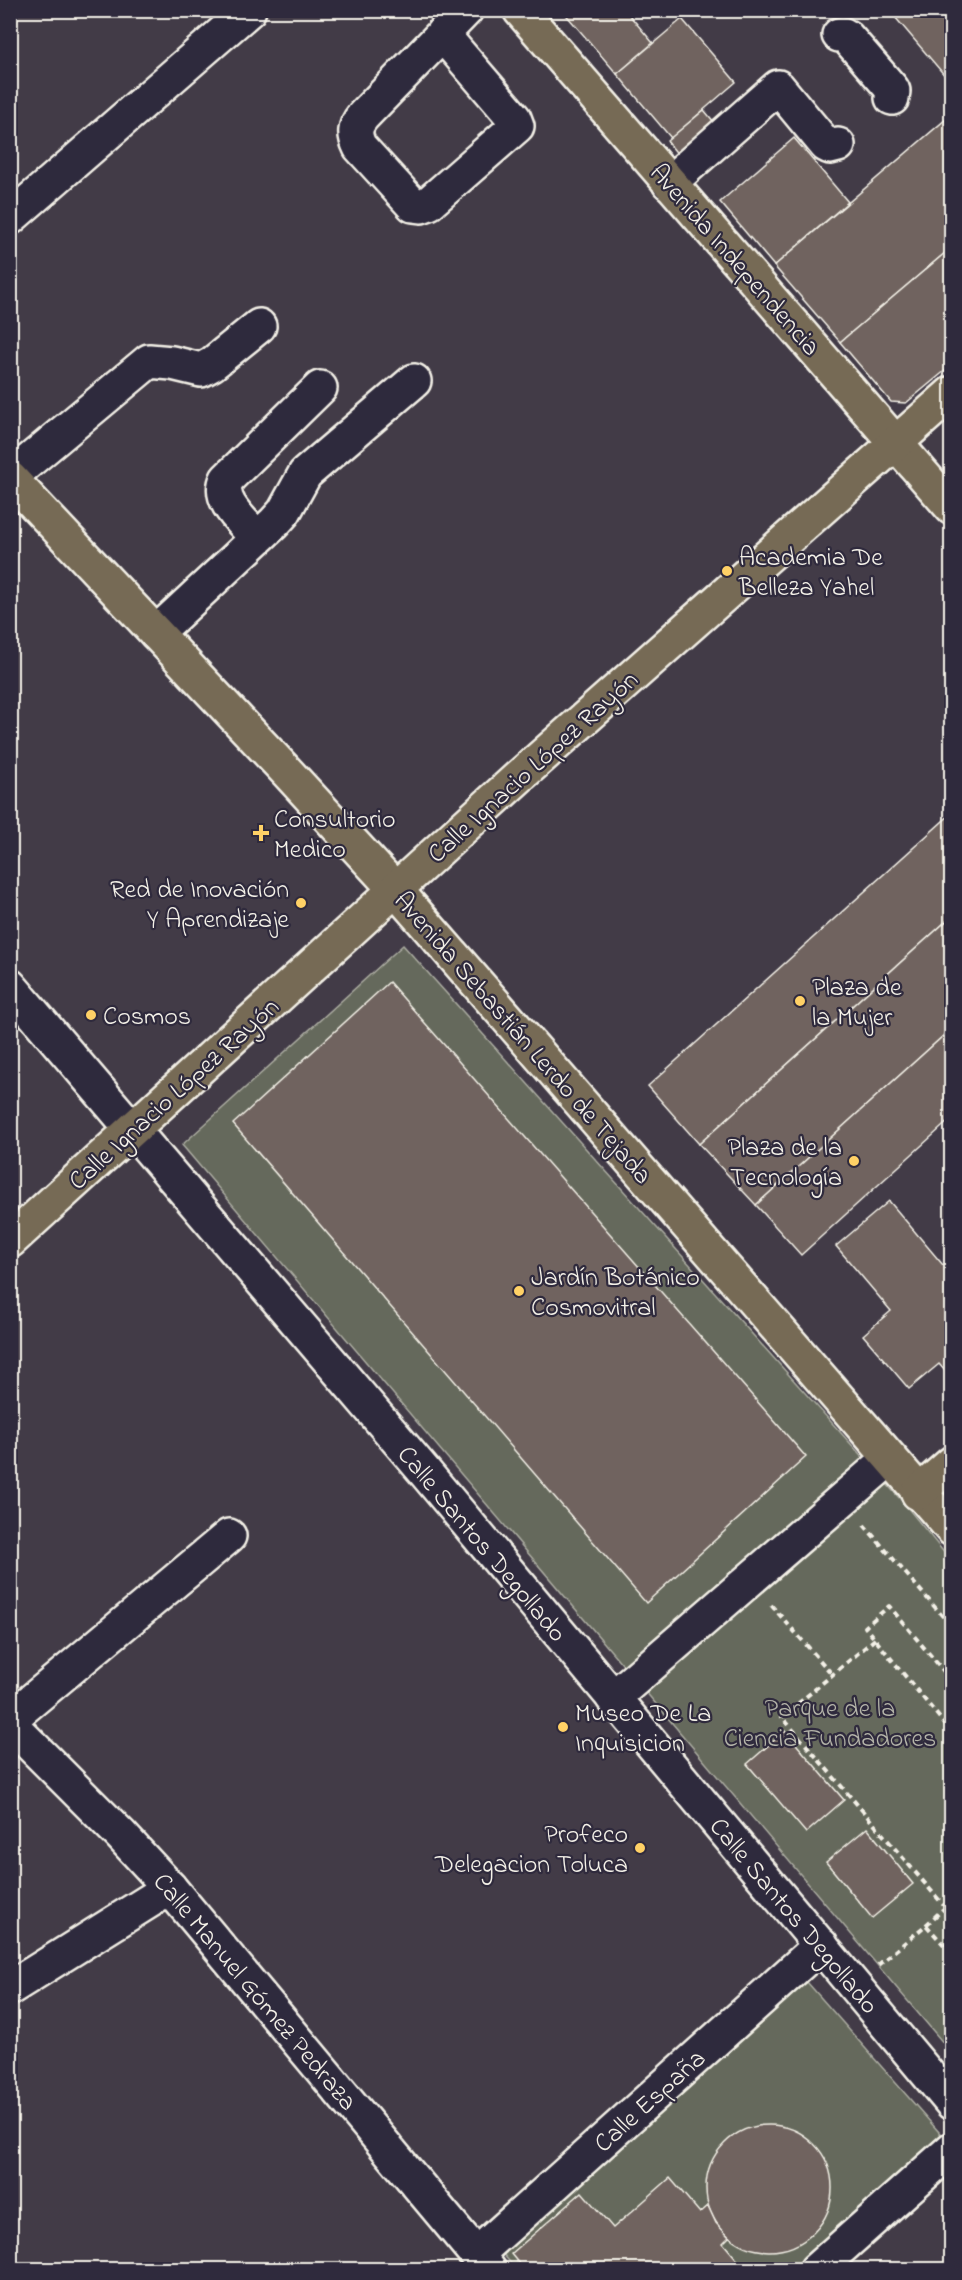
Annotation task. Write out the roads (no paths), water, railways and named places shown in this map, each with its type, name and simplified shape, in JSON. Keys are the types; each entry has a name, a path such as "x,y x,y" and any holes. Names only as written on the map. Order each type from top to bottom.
{"main road":[{"name":"Avenida Independencia","path":"520,10 951,508"},
{"name":"Calle Ignacio López Rayón","path":"10,1241 395,889 951,393"},
{"name":"Avenida Sebastián Lerdo de Tejada","path":"10,478 395,889 579,1098 951,1529"},
{"path":"918,1492 951,1463"}],"street":[{"path":"10,218 249,10"},
{"path":"442,34 514,118 517,126 429,203 413,205 360,147 355,136 357,123 442,34 466,10"},
{"path":"839,35 848,37 892,88 892,98"},
{"path":"669,183 778,87 826,145 830,147 838,145"},
{"path":"10,478 149,362 172,363 201,370 212,364 259,326"},
{"path":"156,633 284,512 305,474 414,381"},
{"path":"257,538 228,503 223,487 226,479 320,388"},
{"name":"Calle Santos Degollado","path":"10,986 134,1129 821,1945 951,2103"},
{"path":"613,1698 889,1459"},
{"path":"10,1719 229,1536"},
{"name":"Calle Manuel Gómez Pedraza","path":"10,1724 121,1835 170,1888 483,2262"},
{"path":"10,1988 170,1888"},
{"name":"Calle España","path":"483,2262 821,1945"},
{"path":"816,2270 951,2149"}],"place":[{"name":"Academia De Belleza Yahel","path":"727,571"},
{"name":"Consultorio Medico","path":"261,833"},
{"name":"Red de Inovación Y Aprendizaje","path":"301,903"},
{"name":"Plaza de la Mujer","path":"800,1001"},
{"name":"Cosmos","path":"91,1015"},
{"name":"Plaza de la Tecnología","path":"854,1161"},
{"name":"Jardín Botánico Cosmovitral","path":"519,1291"},
{"name":"Museo De La Inquisicion","path":"563,1727"},
{"name":"Profeco Delegacion Toluca","path":"640,1848"}],"park label":[{"name":"Parque de la Ciencia Fundadores","path":"830,1722"}]}
